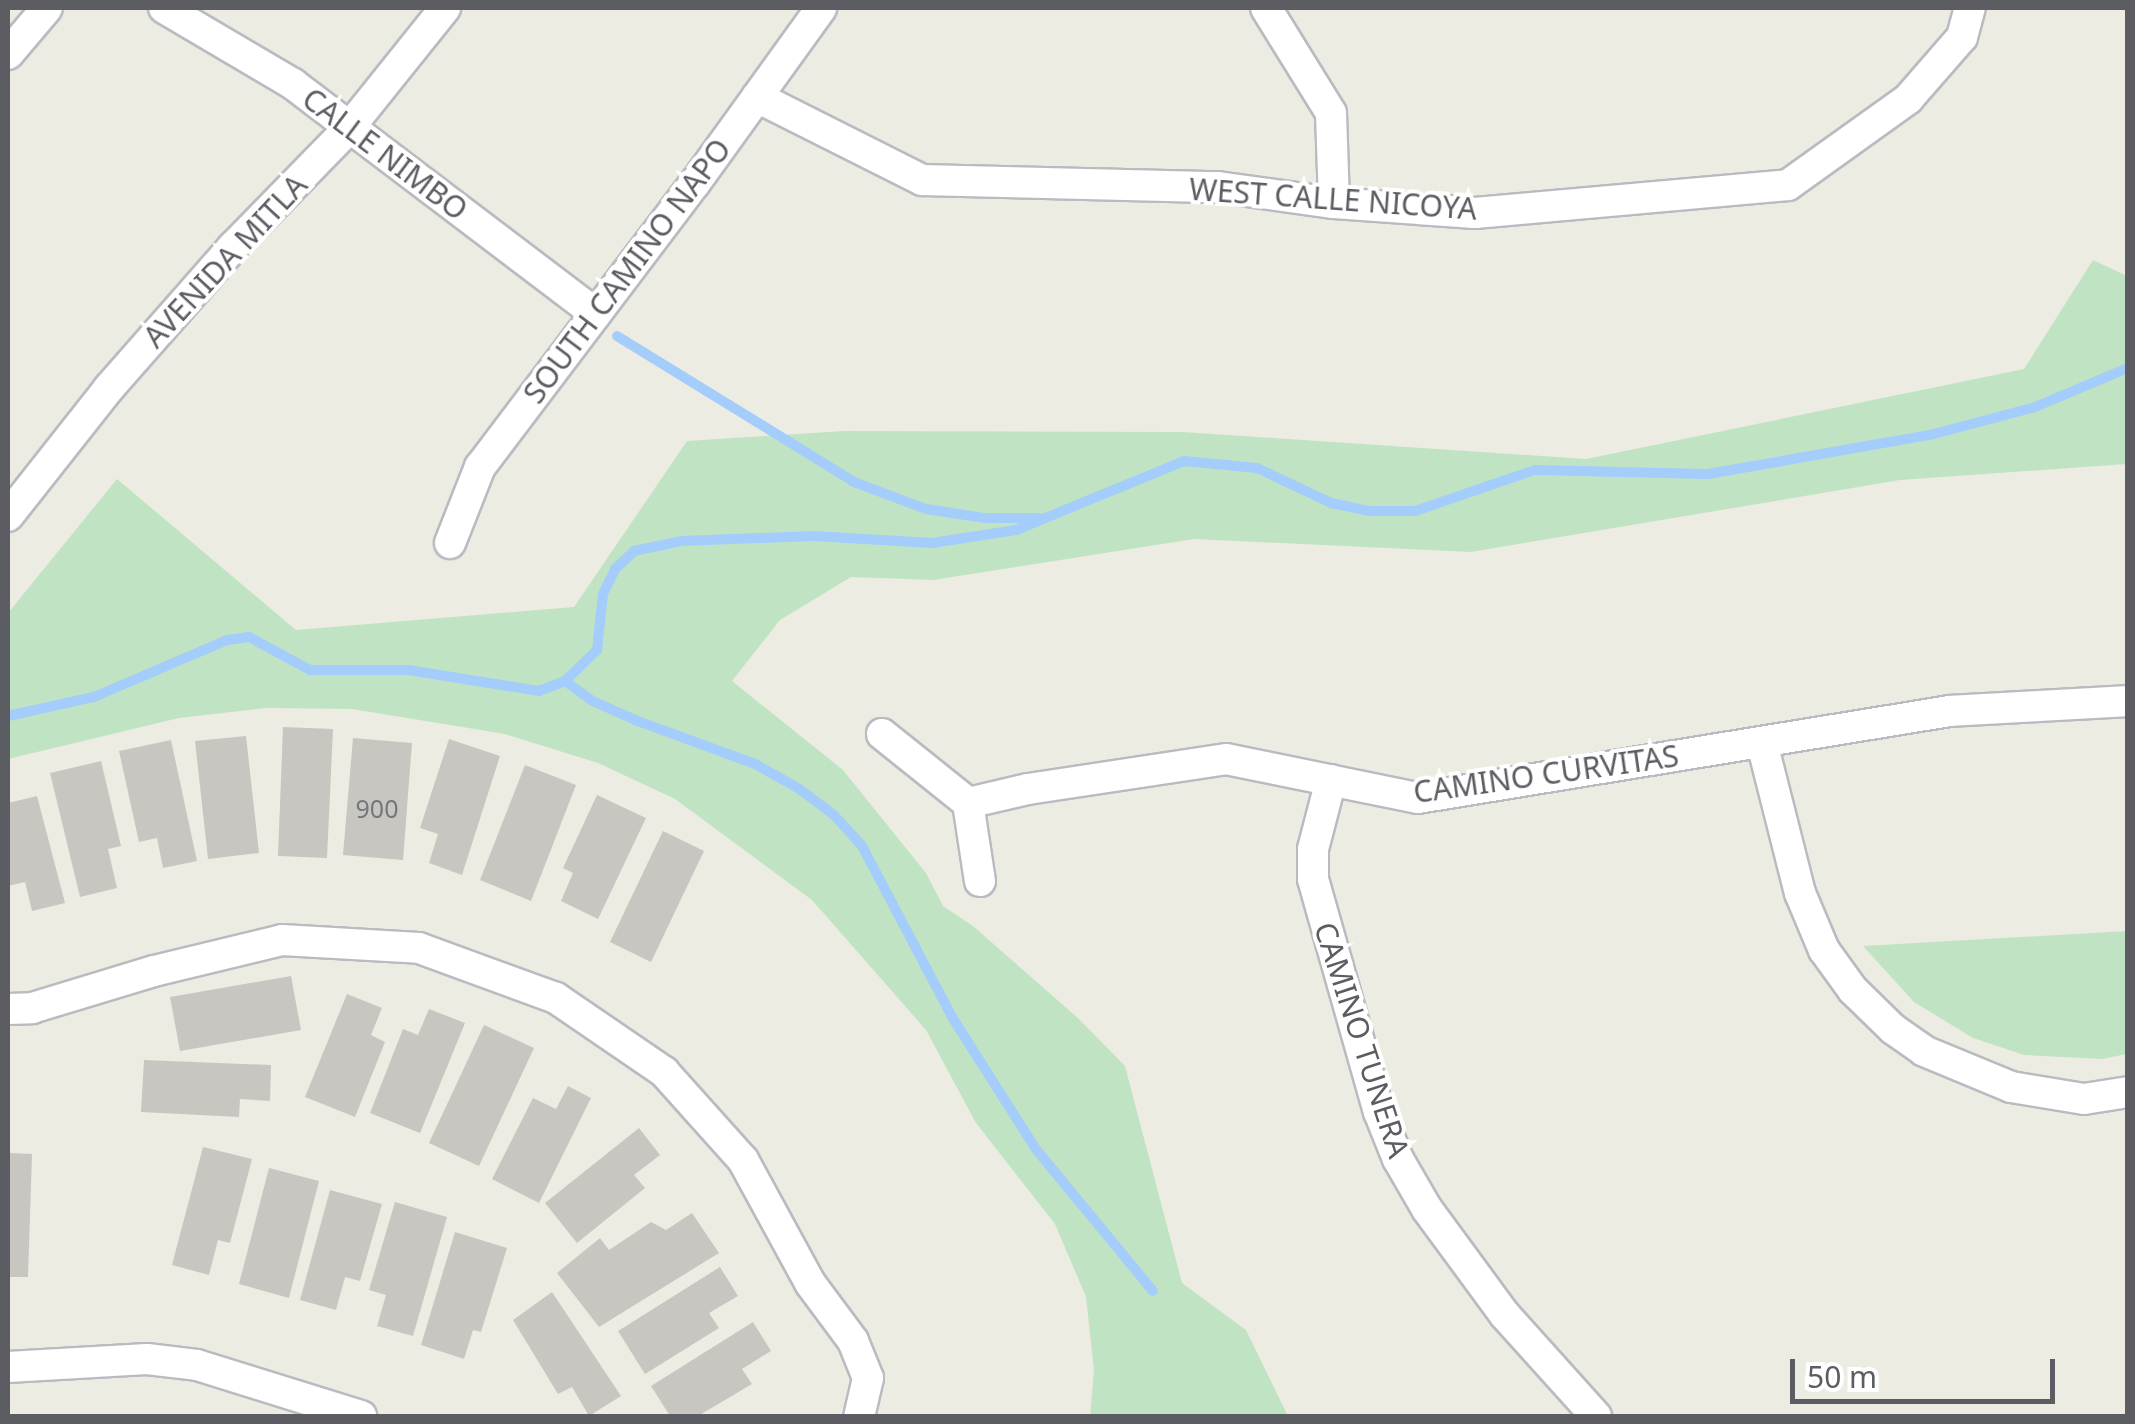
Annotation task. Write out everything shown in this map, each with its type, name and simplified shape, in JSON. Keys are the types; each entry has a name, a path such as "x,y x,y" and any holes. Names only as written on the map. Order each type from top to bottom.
{"street":[{"path":"8,54 46,8"},
{"name":"CALLE NIMBO","path":"164,8 293,84 596,314"},
{"name":"AVENIDA MITLA","path":"8,516 109,388 233,247 349,128 445,8"},
{"name":"SOUTH CAMINO NAPO","path":"450,543 480,467 821,8"},
{"path":"1266,8 1332,113 1334,203"},
{"name":"WEST CALLE NICOYA","path":"757,97 922,180 1218,187 1334,203 1475,213 1788,185 1908,98 1962,36 1970,8"},
{"name":"CAMINO CURVITAS","path":"968,804 1028,789 1226,759 1418,798 1950,712 2128,701"},
{"path":"882,734 968,804 980,881"},
{"path":"1762,743 1800,893 1824,950 1852,990 1893,1029 1924,1051 2011,1087 2084,1099 2128,1092"},
{"name":"CAMINO TUNERA","path":"1331,780 1313,850 1312,879 1379,1112 1398,1159 1436,1223 1504,1315 1596,1416"},
{"path":"8,1009 32,1008 154,971 282,940 419,948 556,998 664,1072 742,1160 810,1283 854,1341 868,1378 858,1416"},
{"path":"8,1367 148,1359 197,1365 361,1416"}],"green space":[{"path":"2093,260 2127,276 2127,464 1900,480 1471,552 1194,539 933,580 851,577 780,620 732,681 843,770 926,873 943,906 973,926 1079,1019 1125,1066 1182,1283 1246,1330 1288,1416 1090,1416 1094,1370 1086,1297 1055,1224 976,1123 926,1030 812,900 675,799 598,763 505,734 352,709 266,708 179,718 8,759 8,613 117,479 296,630 574,607 687,441 844,431 1183,432 1586,459 2024,369"},
{"path":"2127,931 2127,1054 2102,1059 2024,1055 1973,1038 1914,1002 1863,946"}],"building":[{"path":"283,727 333,729 327,858 278,856"},
{"path":"246,736 259,853 208,859 195,741"},
{"path":"353,738 412,743 403,860 343,855"},
{"path":"449,739 500,756 462,875 429,863 438,834 420,828"},
{"path":"171,740 197,861 163,868 157,838 139,842 119,751"},
{"path":"101,761 121,846 108,849 117,888 80,897 50,773"},
{"path":"525,765 576,785 531,901 480,880"},
{"path":"597,795 646,818 598,919 561,901 573,873 563,868"},
{"path":"37,796 65,903 32,911 25,882 8,886 8,803"},
{"path":"663,831 704,851 651,962 610,942"},
{"path":"291,976 301,1030 180,1051 170,997"},
{"path":"347,994 382,1008 371,1035 385,1042 355,1117 305,1097"},
{"path":"429,1009 465,1023 420,1133 370,1113 403,1029 418,1035"},
{"path":"484,1025 534,1048 479,1166 429,1143"},
{"path":"144,1060 271,1065 270,1101 240,1099 239,1117 141,1112"},
{"path":"568,1086 591,1098 539,1203 492,1179 533,1098 556,1109"},
{"path":"639,1128 660,1155 634,1175 645,1188 577,1243 545,1203"},
{"path":"203,1147 252,1159 230,1243 218,1240 209,1275 172,1265"},
{"path":"8,1153 32,1154 28,1277 8,1277"},
{"path":"269,1168 319,1181 289,1298 239,1284"},
{"path":"330,1190 382,1204 360,1281 345,1277 336,1310 300,1300"},
{"path":"395,1202 447,1217 413,1336 377,1326 386,1295 369,1290"},
{"path":"692,1213 719,1253 599,1327 557,1273 600,1238 609,1250 651,1222 666,1230"},
{"path":"455,1232 507,1248 481,1332 473,1330 464,1359 421,1345"},
{"path":"720,1267 738,1296 709,1313 719,1328 645,1374 618,1331"},
{"path":"552,1292 621,1396 589,1416 572,1387 558,1394 513,1320"},
{"path":"753,1322 771,1351 742,1369 752,1384 698,1416 670,1416 651,1386"}],"waterway":[{"path":"617,336 854,482 926,509 985,518 1039,518"},
{"path":"8,716 94,697 227,640 249,637 310,670 408,670 539,691 565,681 597,650 603,594 615,569 634,551 682,541 814,536 932,543 1016,530 1184,461 1257,468 1331,503 1368,511 1415,511 1535,470 1708,474 1930,435 2035,407 2128,368"},
{"path":"565,681 593,701 635,720 755,764 798,788 834,815 862,846 952,1017 1035,1148 1153,1291"}]}
